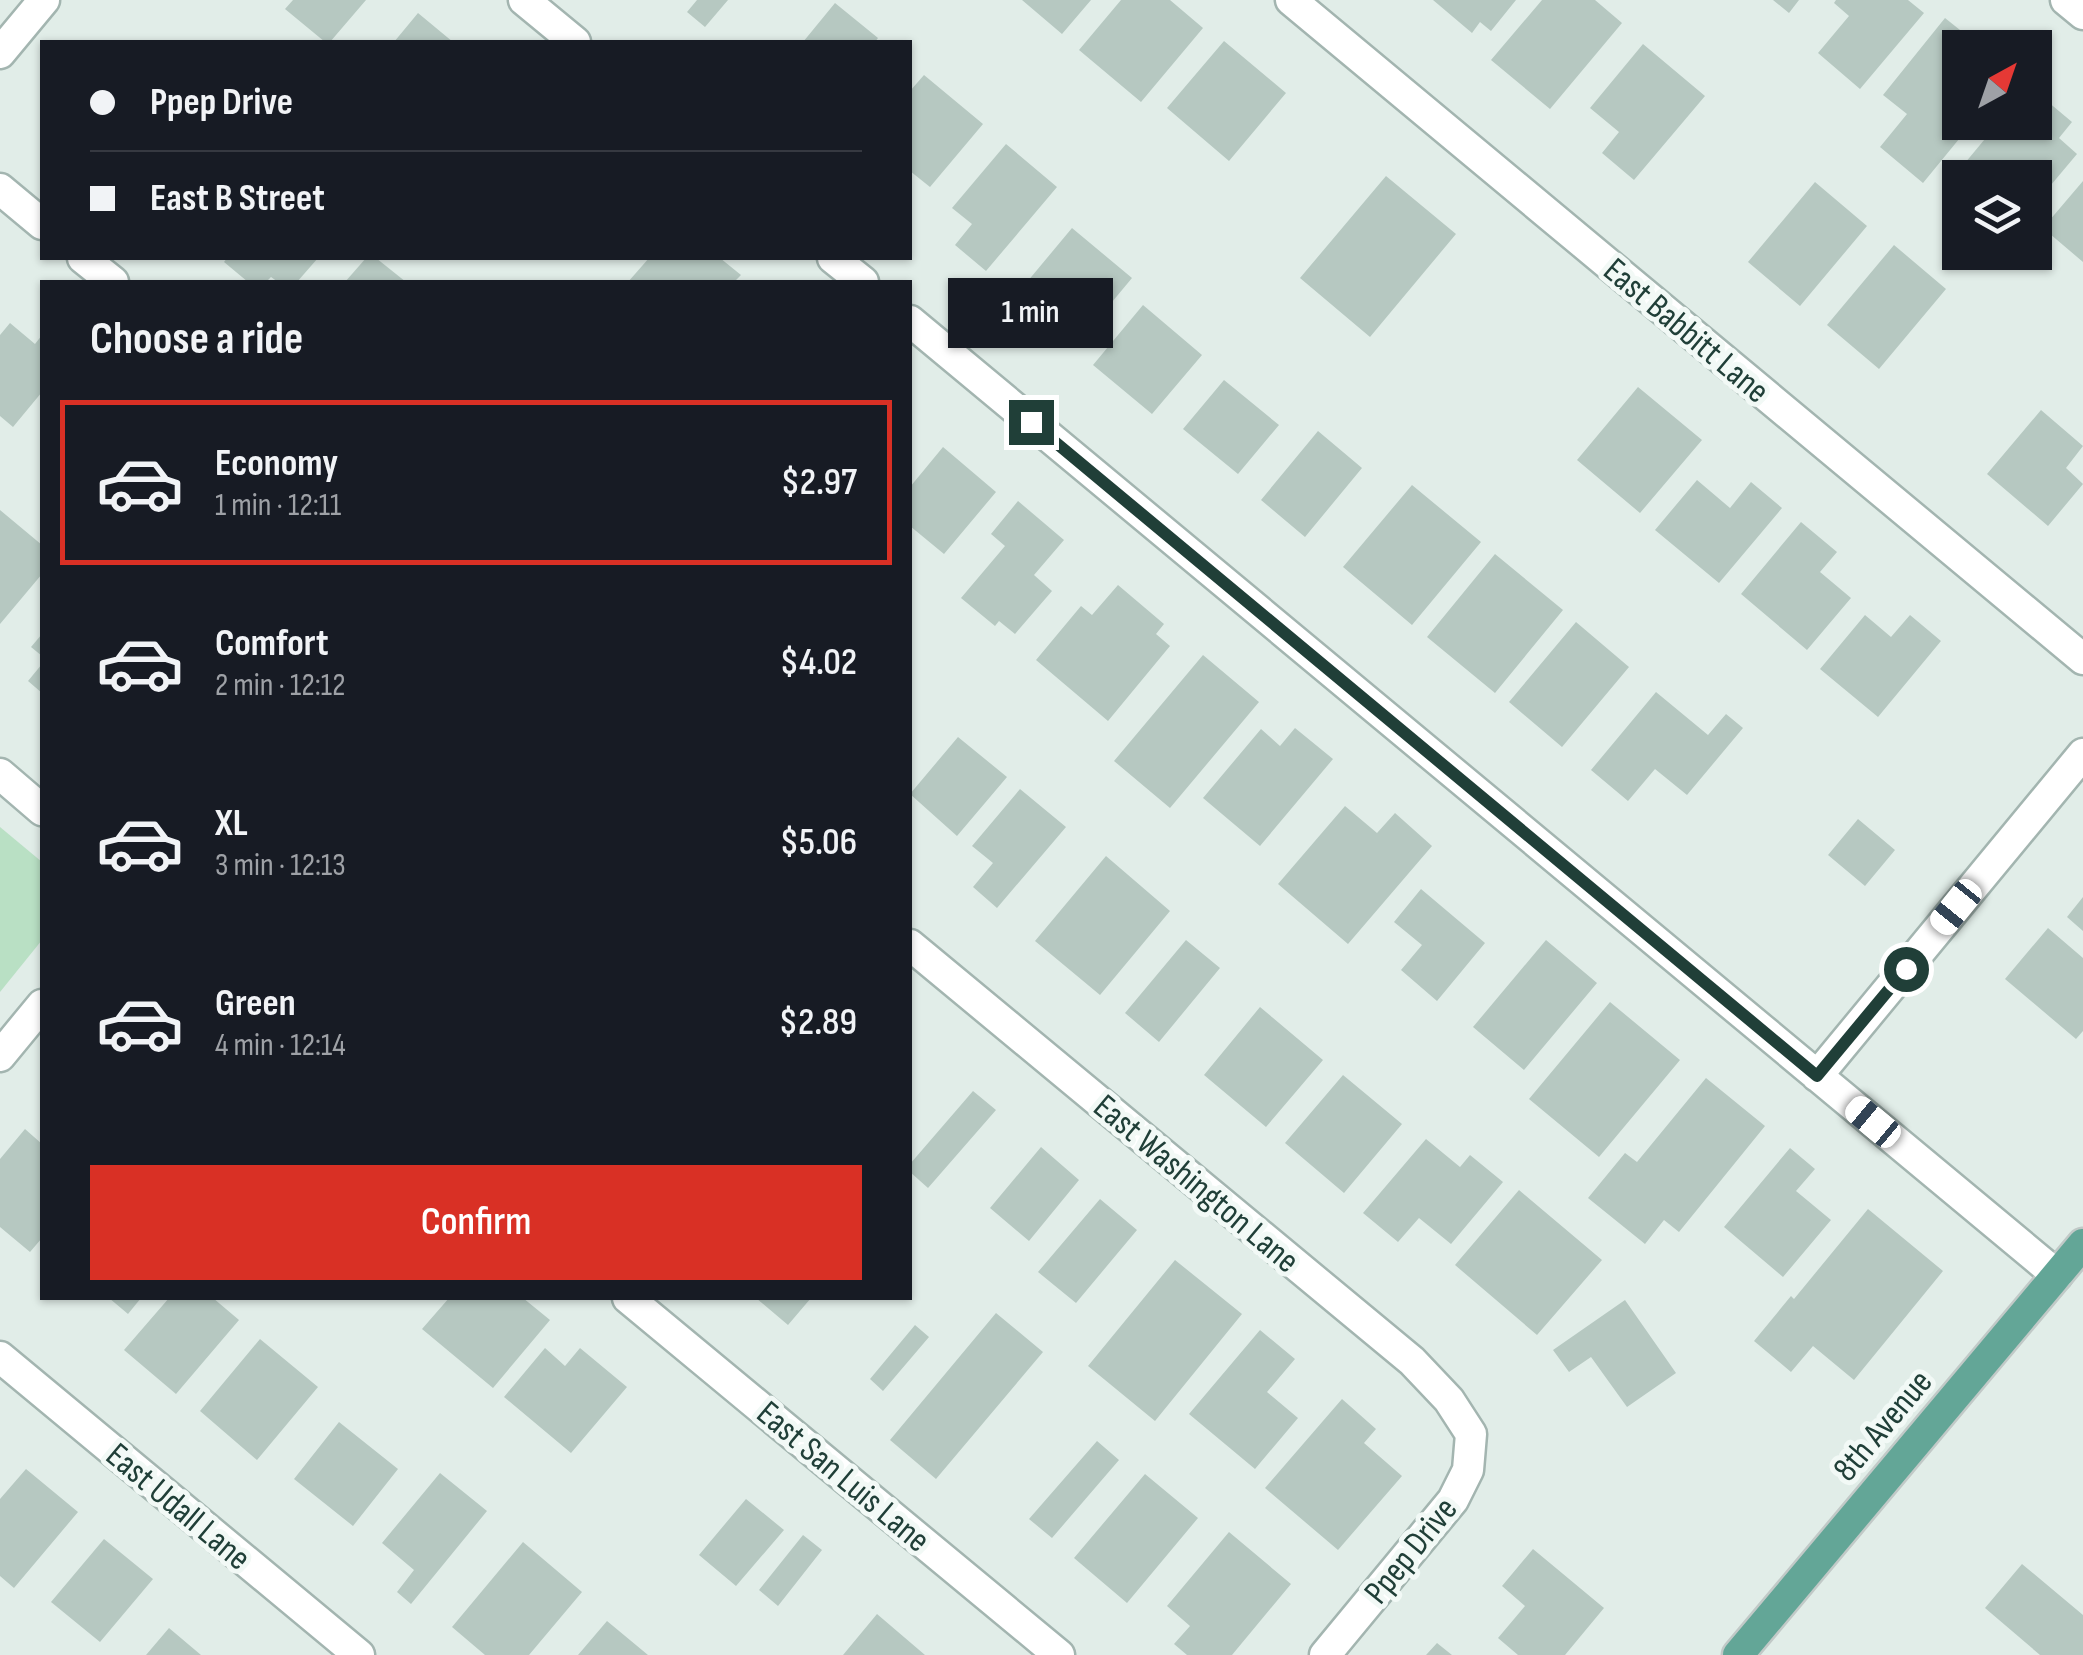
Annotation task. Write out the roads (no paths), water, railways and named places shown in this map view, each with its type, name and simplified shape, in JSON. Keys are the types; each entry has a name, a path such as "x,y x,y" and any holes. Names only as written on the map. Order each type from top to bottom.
{"main road":[{"name":"8th Avenue","path":"1738,1655 2083,1244"}],"street":[{"path":"0,52 44,0"},
{"path":"524,0 573,40"},
{"name":"East Babbitt Lane","path":"1291,0 2083,659"},
{"path":"2066,0 2083,14"},
{"path":"0,188 40,222"},
{"path":"86,260 110,280"},
{"path":"836,260 860,280"},
{"path":"912,324 2057,1275"},
{"path":"1817,1076 2083,754"},
{"path":"0,774 40,808"},
{"name":"East Washington Lane","path":"912,946 1412,1361 1449,1400 1472,1434"},
{"path":"0,1056 40,1007"},
{"name":"East San Luis Lane","path":"630,1300 1059,1655"},
{"name":"East Udall Lane","path":"0,1357 359,1655"},
{"name":"Ppep Drive","path":"1324,1655 1453,1500 1468,1470 1472,1434"}]}
